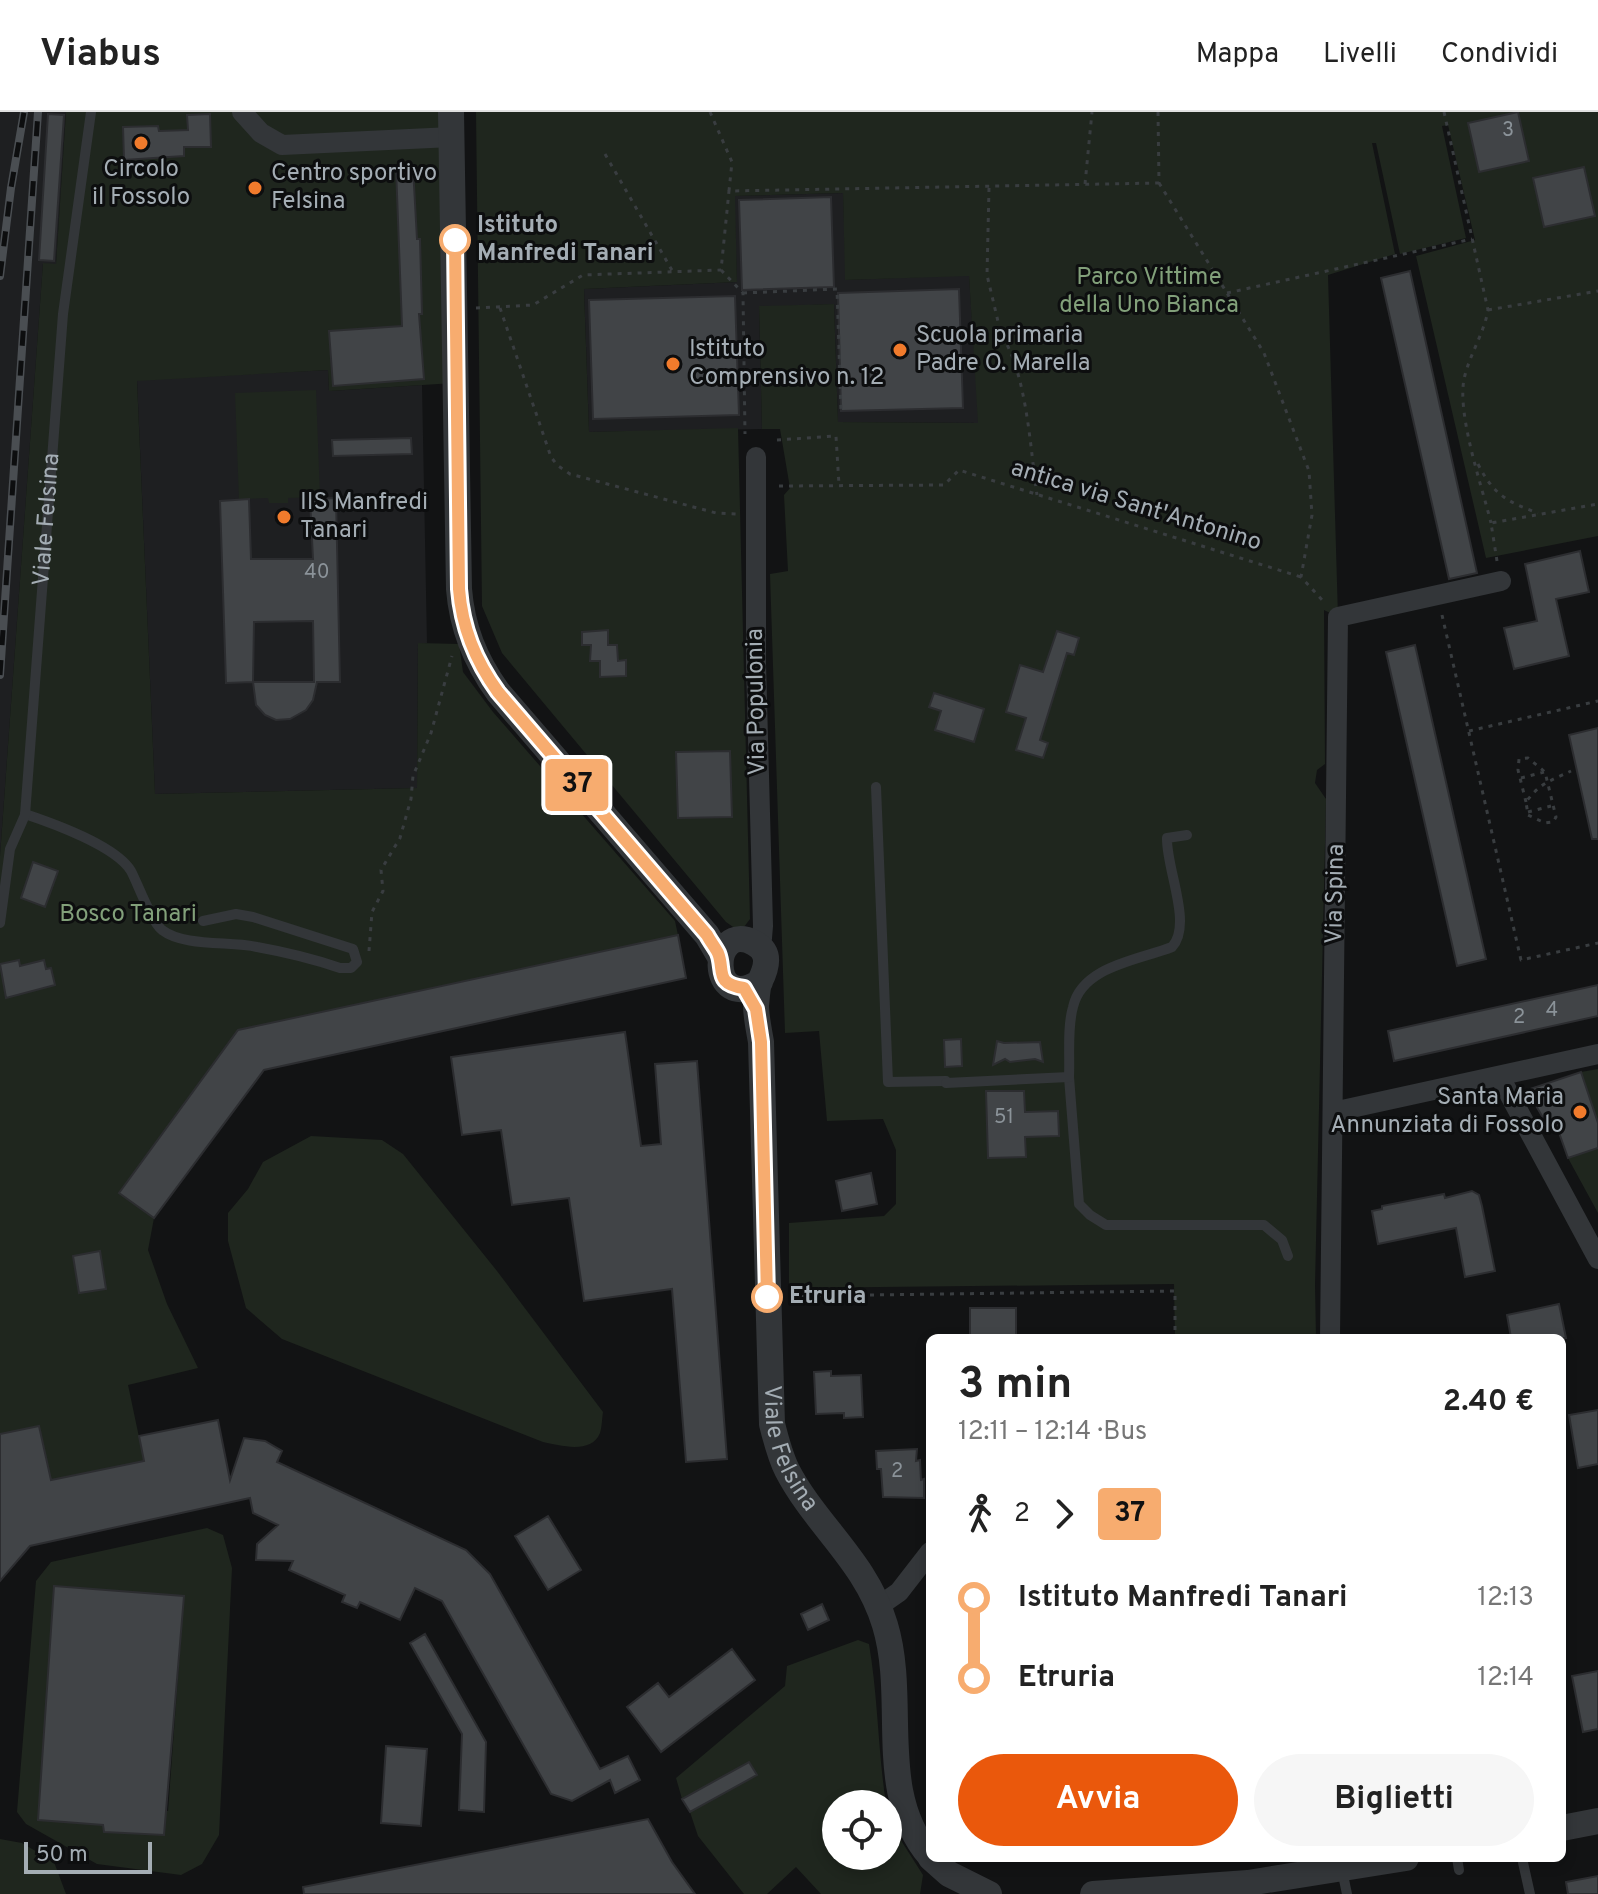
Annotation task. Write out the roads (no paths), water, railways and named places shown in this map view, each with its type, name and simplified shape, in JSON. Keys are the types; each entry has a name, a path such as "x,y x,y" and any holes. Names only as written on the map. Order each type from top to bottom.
{"street":[{"path":"242,112 261,133 282,145 452,125 459,589 465,628 483,672 514,713 719,945 720,972 724,979 753,993"},
{"name":"Via Populonia","path":"756,457 756,663 763,926 758,946"},
{"name":"Via Spina","path":"1330,1334 1338,617 1501,581"},
{"path":"719,945 744,940 758,946"},
{"name":"Viale Felsina","path":"758,946 767,959 767,967 753,993 761,1042 772,1424 791,1477 844,1547 879,1606 890,1642 898,1782 903,1808 911,1828 926,1850"},
{"path":"1333,1112 1598,1054"},
{"path":"1500,1077 1598,1259"},
{"path":"879,1606 899,1592 926,1557"},
{"path":"1566,1827 1598,1821"},
{"name":"Viale Felsina","path":"937,1862 956,1878 989,1894"},
{"path":"1093,1894 1224,1886 1386,1862"}],"lane":[{"name":"Viale Felsina","path":"0,923 10,849 25,814 63,314 91,112"},
{"path":"876,787 888,1082 1069,1077"},
{"path":"25,814 115,854 128,867 160,929 174,936 260,947 340,968 351,968 357,962 353,949 265,920 236,914 203,921"},
{"path":"1187,835 1167,838 1181,925 1179,939 1172,947 1093,977 1077,995 1072,1007 1069,1077 1079,1204 1106,1225 1264,1225 1282,1240 1288,1256"},
{"path":"1523,1862 1530,1894"}],"railway":[{"path":"0,276 24,112"},
{"path":"0,675 38,112"}],"place":[{"name":"Circolo il Fossolo","path":"141,143"},
{"name":"Centro sportivo Felsina","path":"255,188"},
{"name":"Istituto Manfredi Tanari","path":"455,240"},
{"name":"Scuola primaria Padre O. Marella","path":"900,350"},
{"name":"Istituto Comprensivo n. 12","path":"673,364"},
{"name":"IIS Manfredi Tanari","path":"284,517"},
{"name":"Santa Maria Annunziata di Fossolo","path":"1580,1112"},
{"name":"Etruria","path":"767,1297"}],"park label":[{"name":"Parco Vittime della Uno Bianca","path":"1149,292"},
{"name":"Bosco Tanari","path":"128,915"}]}
